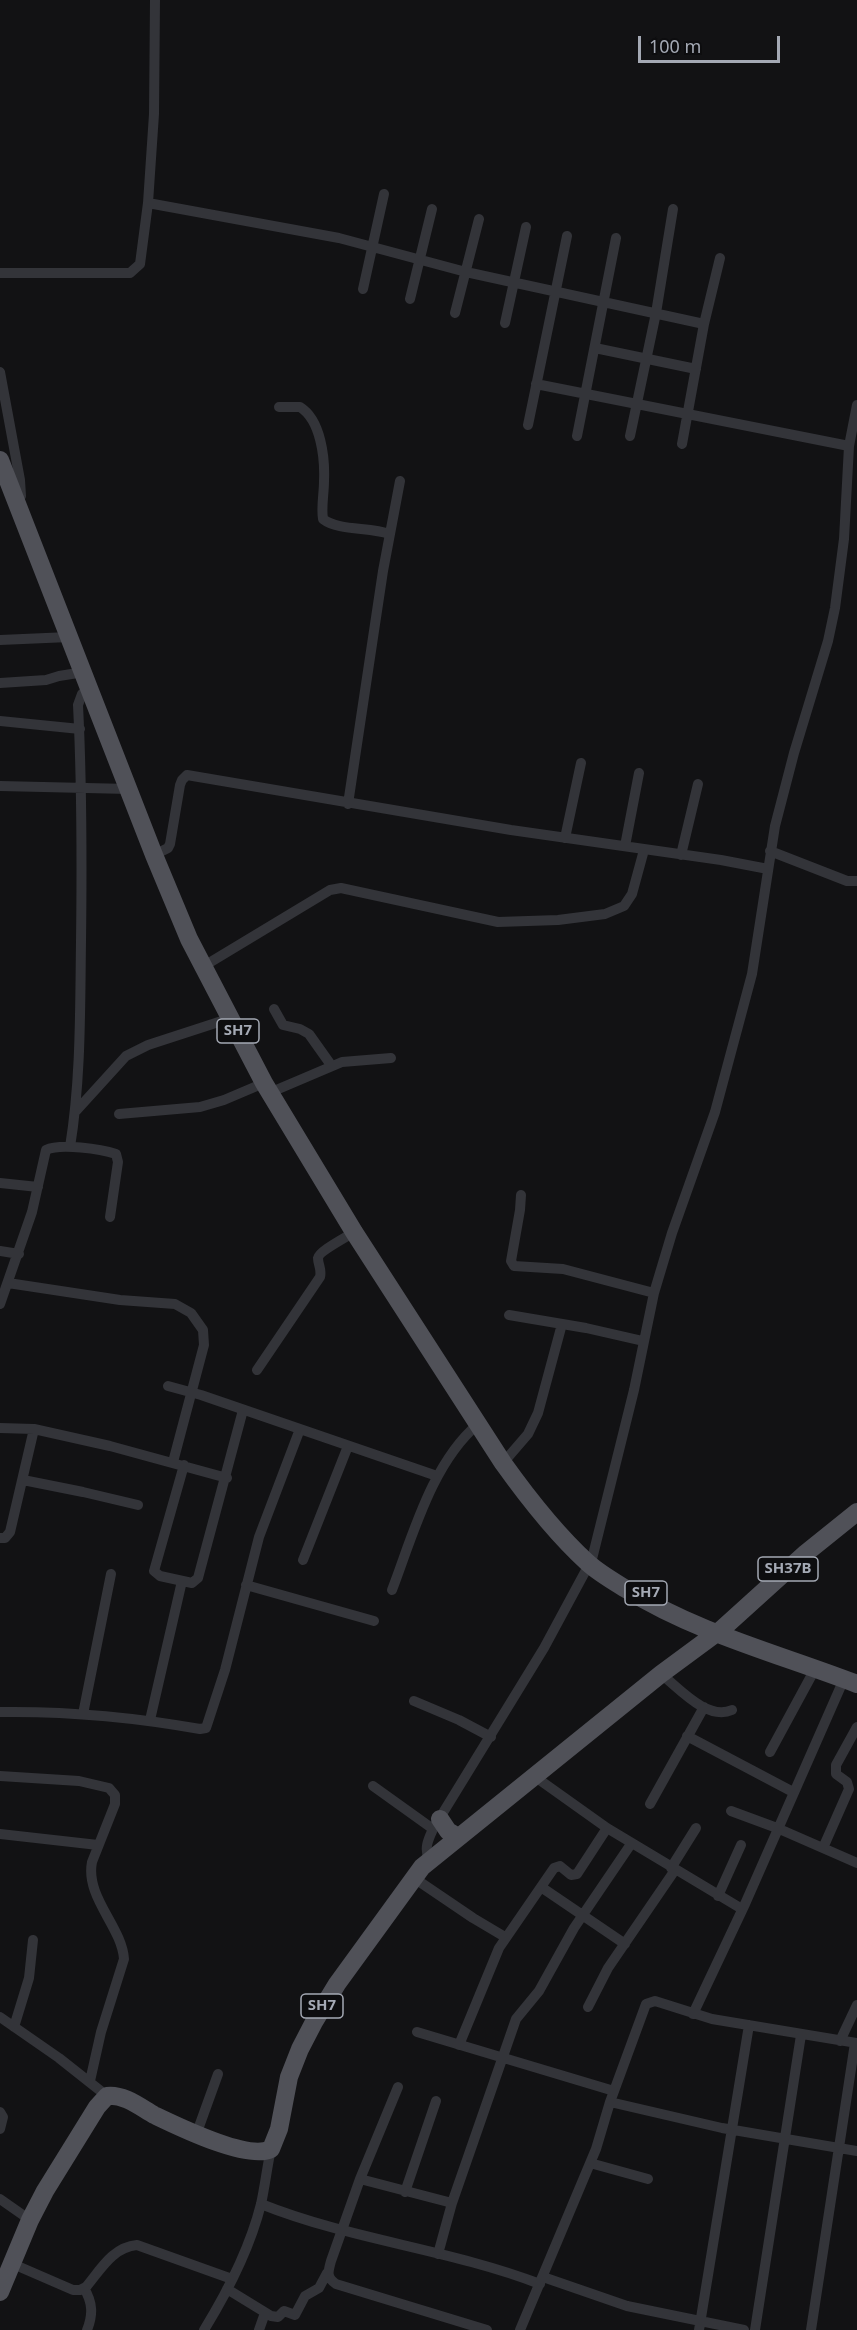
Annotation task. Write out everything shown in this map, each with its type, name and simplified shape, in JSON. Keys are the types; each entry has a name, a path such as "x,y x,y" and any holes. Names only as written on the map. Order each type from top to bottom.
{"main road":[{"name":"SH7","path":"0,461 180,920 266,1088 354,1232 503,1463 525,1493 575,1549 590,1562 718,1630 429,1860 326,2000 300,2049 289,2078 279,2129 271,2149"},
{"name":"SH37B","path":"718,1630 857,1512"},
{"path":"718,1630 815,1669 853,1679"},
{"path":"718,1630 853,1679"},
{"path":"437,1824 458,1837"},
{"path":"0,2292 30,2220 97,2107 107,2096 128,2101 196,2135 257,2152 271,2149"}],"street":[{"path":"0,273 130,273 141,264 148,203 156,87 155,0"},
{"path":"363,289 384,194"},
{"path":"148,203 339,238 513,284 704,324"},
{"path":"410,299 432,209"},
{"path":"630,436 656,313 673,209"},
{"path":"455,313 479,219"},
{"path":"504,323 526,226"},
{"path":"528,425 567,236"},
{"path":"577,436 616,238"},
{"path":"682,444 704,324 720,258"},
{"path":"595,348 696,369"},
{"path":"0,372 20,480 21,496 17,503"},
{"path":"536,384 637,402 849,446"},
{"path":"429,1860 426,1847 437,1824 560,1621 590,1562 634,1390 654,1293 726,1072 757,951 770,851 788,773 828,641 835,608 844,539 849,446 857,405"},
{"path":"279,407 300,407 313,422 322,456 323,519 334,525 377,530 389,534"},
{"path":"348,804 389,534 400,482"},
{"path":"0,640 69,637"},
{"path":"0,683 46,680 58,676 87,680 80,699 82,788 80,1055 76,1111 70,1147"},
{"path":"0,721 80,729"},
{"path":"565,838 581,763"},
{"path":"625,846 639,773"},
{"path":"154,855 168,848 170,844 180,785 187,776 348,804 768,869"},
{"path":"681,855 698,784"},
{"path":"0,786 129,789"},
{"path":"204,966 330,890 341,888 498,922 539,922 605,914 624,906 632,894 644,850"},
{"path":"770,851 847,881 857,880"},
{"path":"274,1009 282,1024 309,1034 331,1065"},
{"path":"76,1111 126,1056 148,1046 231,1018"},
{"path":"119,1114 200,1107 266,1088 331,1065 351,1060 391,1058"},
{"path":"0,1304 19,1254 46,1150 52,1147 70,1147 116,1154 118,1162 110,1217"},
{"path":"0,1183 38,1187"},
{"path":"521,1195 511,1261 514,1266 563,1269 654,1293"},
{"path":"257,1370 320,1277 321,1268 318,1260 320,1253 354,1232"},
{"path":"0,1251 19,1254"},
{"path":"8,1283 120,1299 175,1304 184,1308 197,1322 205,1338 203,1353 173,1462"},
{"path":"509,1315 643,1341"},
{"path":"503,1463 528,1434 538,1413 562,1324"},
{"path":"168,1386 437,1476"},
{"path":"184,1465 154,1571 160,1575 194,1582 198,1578 243,1410"},
{"path":"392,1590 437,1476 461,1440 477,1424"},
{"path":"0,1428 34,1429 173,1462 226,1478"},
{"path":"0,1538 5,1538 10,1532 34,1429"},
{"path":"0,1712 83,1714 150,1720 200,1730 206,1728 229,1656 261,1530 300,1429"},
{"path":"303,1560 348,1446"},
{"path":"23,1480 138,1506"},
{"path":"83,1714 111,1574"},
{"path":"150,1720 182,1581"},
{"path":"246,1585 374,1621"},
{"path":"770,1752 815,1669"},
{"path":"661,1674 704,1707 719,1713 732,1710"},
{"path":"693,2014 793,1792 853,1679"},
{"path":"414,1701 459,1720 491,1737"},
{"path":"650,1804 704,1707"},
{"path":"824,1848 849,1789 847,1782 836,1774 836,1765 857,1727"},
{"path":"687,1736 793,1792"},
{"path":"0,1776 79,1781 109,1788 115,1795 116,1804 98,1845 90,1872 100,1902 123,1950 124,1959 101,2032 90,2081"},
{"path":"534,1776 631,1844 742,1909"},
{"path":"373,1786 437,1824"},
{"path":"731,1811 777,1828 857,1863"},
{"path":"459,2045 482,1986 505,1937 556,1866 560,1866 572,1875 577,1874 607,1828"},
{"path":"588,2007 599,1983 673,1869 696,1828"},
{"path":"0,1834 98,1845"},
{"path":"438,2254 452,2203 516,2019 539,1991 582,1915 631,1844"},
{"path":"718,1896 741,1845"},
{"path":"414,1878 505,1937"},
{"path":"541,1887 625,1944"},
{"path":"14,2027 29,1978 33,1941"},
{"path":"520,2330 590,2163 646,2004 655,2001 693,2014 856,2043 811,2330"},
{"path":"840,2041 857,2005"},
{"path":"0,2017 90,2081 107,2096"},
{"path":"699,2326 749,2025"},
{"path":"417,2032 614,2091"},
{"path":"755,2330 801,2035"},
{"path":"196,2135 218,2074"},
{"path":"13,2264 73,2290 84,2288 114,2253 125,2246 138,2245 230,2284 265,2313 275,2317 284,2311 292,2315 297,2314 305,2296 319,2288 327,2273 360,2179 398,2087"},
{"path":"405,2192 436,2101"},
{"path":"610,2102 731,2130 857,2151"},
{"path":"0,2112 3,2117 0,2129"},
{"path":"204,2330 230,2284 251,2237 261,2204 271,2149"},
{"path":"590,2163 648,2180"},
{"path":"360,2179 452,2203"},
{"path":"0,2199 30,2220"},
{"path":"261,2204 293,2217 343,2231 497,2268 699,2326 744,2330"},
{"path":"327,2273 330,2280 336,2284 487,2330"},
{"path":"84,2288 89,2296 92,2312 87,2330"},
{"path":"259,2330 265,2313"}]}
